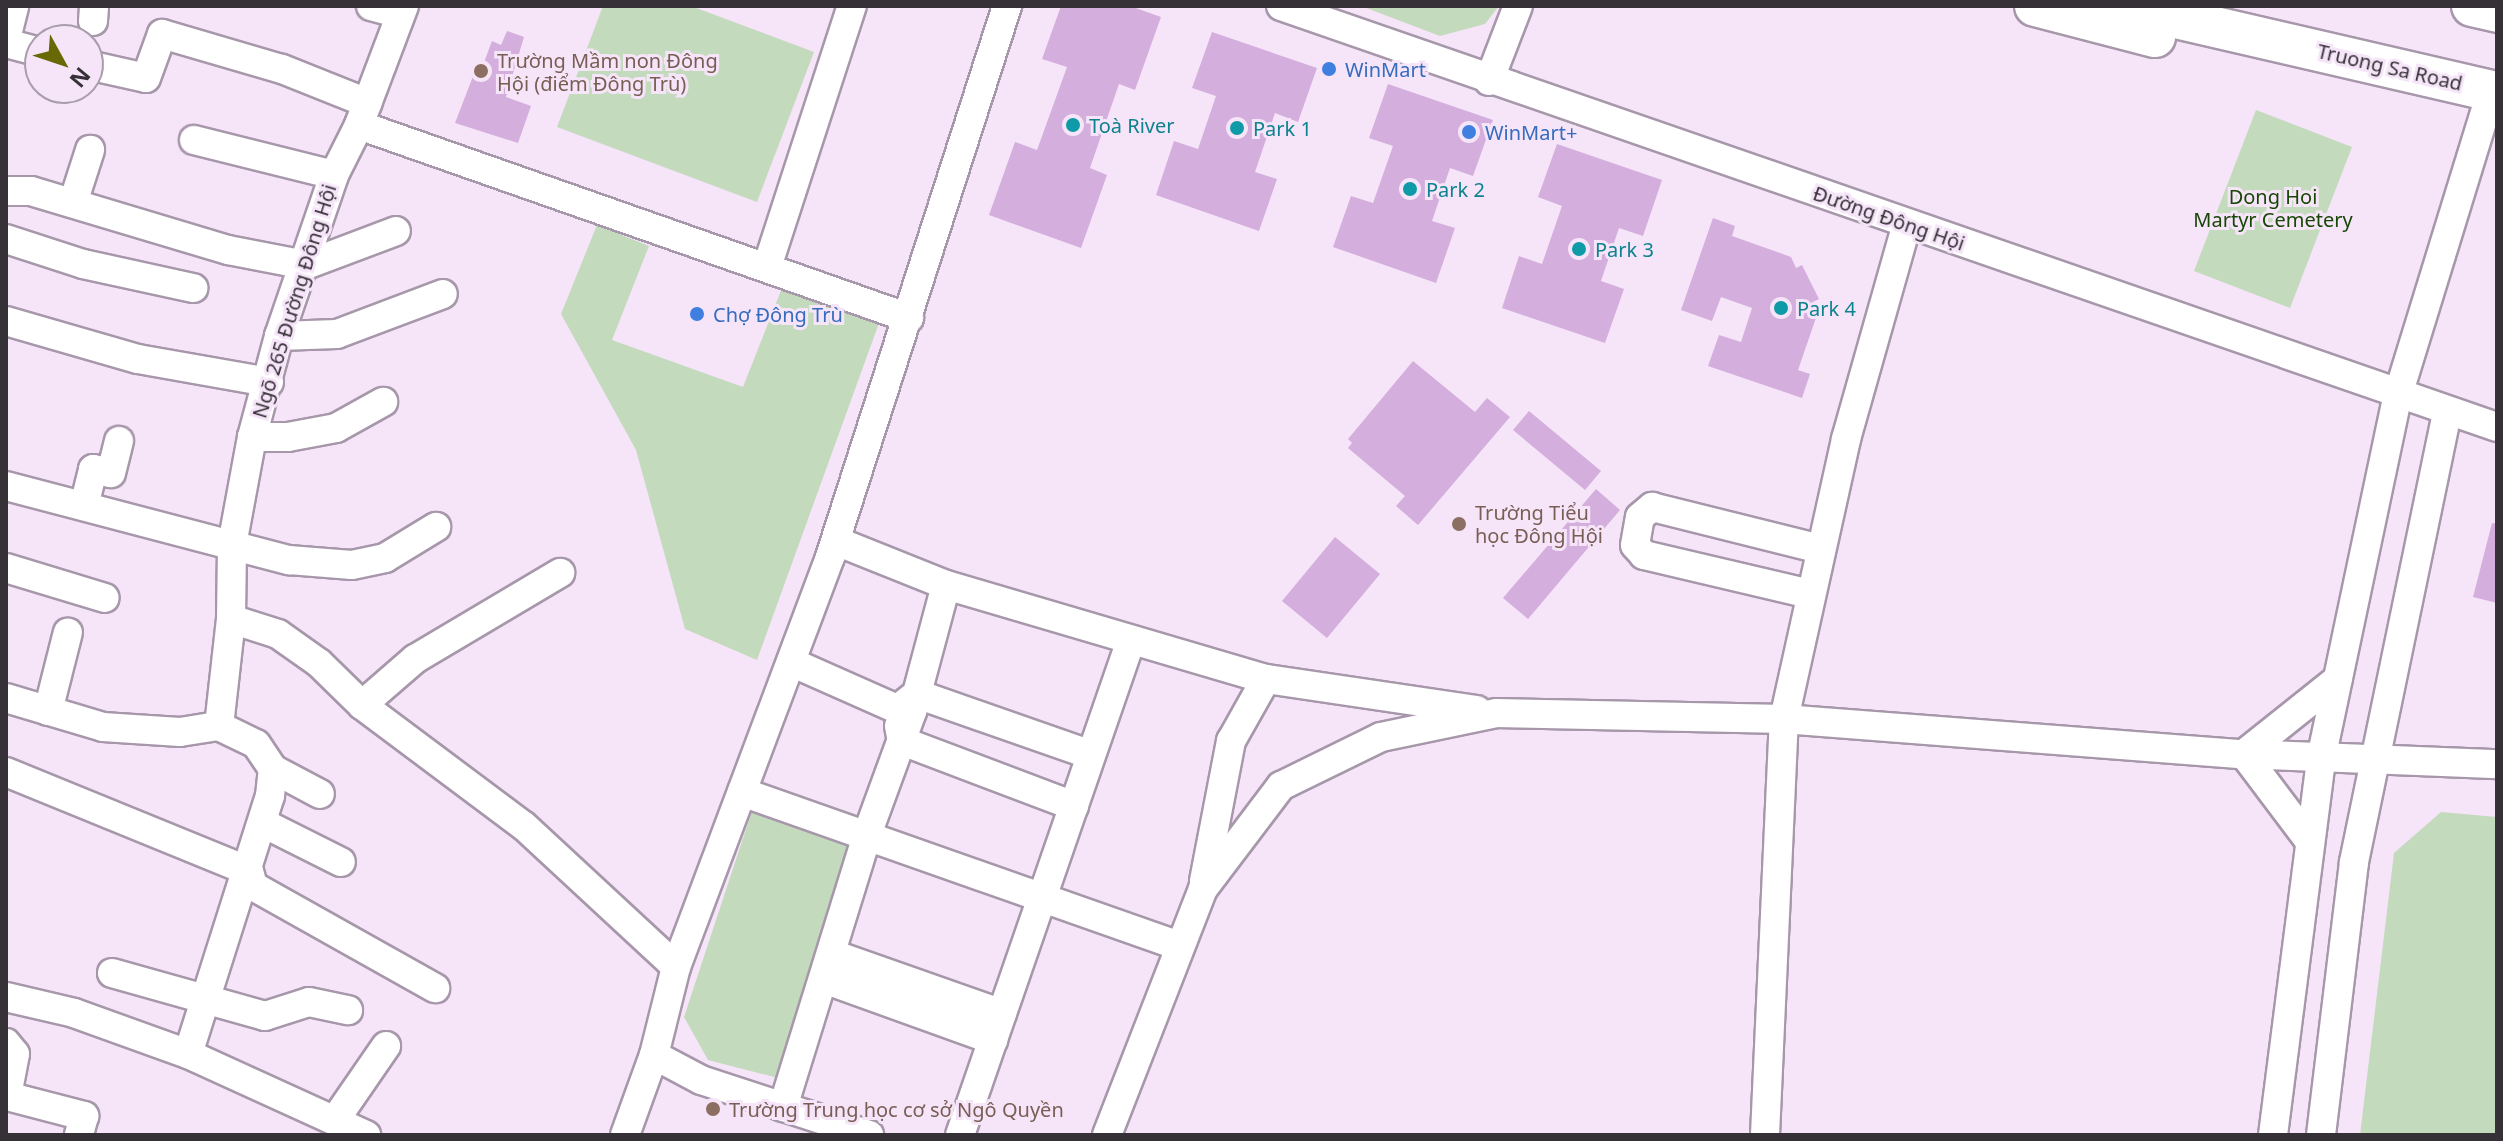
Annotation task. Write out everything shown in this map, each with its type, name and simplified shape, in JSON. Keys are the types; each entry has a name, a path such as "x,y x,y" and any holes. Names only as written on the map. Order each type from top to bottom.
{"highway":[{"name":"Truong Sa Road","path":"2035,6 2182,44 2284,43"},
{"name":"Truong Sa Road","path":"2124,6 2284,43 2495,86"},
{"path":"2472,6 2497,12"}],"street":[{"path":"6,41 14,6"},
{"path":"371,6 402,10"},
{"path":"767,267 852,6"},
{"path":"625,1135 654,1055 676,967 836,541 1007,6"},
{"name":"Đường Đông Hội","path":"1281,6 1489,81 2398,395 2492,424"},
{"path":"1489,81 1518,6"},
{"name":"Ngõ 265 Đường Đông Hội","path":"219,726 231,619 232,545 252,437 279,336 306,265 334,175 363,114 402,10"},
{"path":"104,69 146,78 162,34 282,69 363,114 909,318"},
{"path":"2273,1135 2308,839 2321,759 2398,395 2495,86"},
{"path":"194,140 334,175"},
{"path":"73,203 90,150"},
{"path":"6,191 31,191 228,250 306,265 396,231"},
{"path":"1765,1135 1784,719 1821,549 1907,224"},
{"path":"6,239 83,264 193,288"},
{"path":"279,336 337,334 443,294"},
{"path":"6,321 138,359 269,382"},
{"path":"252,437 288,437 336,428 383,402"},
{"path":"2321,1135 2354,862 2447,411"},
{"path":"84,506 93,469 111,473 119,441"},
{"path":"6,486 289,560 352,565 385,558 436,527"},
{"path":"1810,594 1644,555 1635,545 1640,517 1652,507 1821,549"},
{"path":"836,541 946,585 1266,679 1497,713 1784,719 2321,759 2375,758 2497,764"},
{"path":"6,568 105,598"},
{"path":"362,705 415,659 560,573"},
{"path":"783,1107 868,832 902,741 907,702 946,585"},
{"path":"231,619 278,634 319,663 362,705 524,826 676,967"},
{"path":"48,711 68,632"},
{"path":"960,1135 1131,640"},
{"path":"791,662 907,702 1091,755"},
{"path":"1107,1135 1203,889 1231,741 1266,679"},
{"path":"2244,754 2338,679"},
{"path":"6,698 103,727 180,732 219,726 256,744 273,769 320,794"},
{"path":"1203,889 1281,786 1381,737 1497,713"},
{"path":"902,741 1074,806"},
{"path":"2244,754 2308,839"},
{"path":"188,1054 204,997 249,871 263,823 273,769"},
{"path":"6,772 249,871"},
{"path":"742,792 868,832 1179,946"},
{"path":"263,823 341,862"},
{"path":"249,871 253,886 435,988"},
{"path":"828,967 998,1027"},
{"path":"112,973 267,1016 309,1002 348,1010"},
{"path":"7,1006 74,1013 188,1054 331,1125 366,1135"},
{"path":"6,1043 15,1054 7,1096 84,1116 79,1135"},
{"path":"331,1125 386,1046"},
{"path":"654,1055 701,1080 869,1135"}],"green space":[{"path":"603,6 691,6 814,52 757,202 557,127"},
{"path":"1361,6 1499,6 1485,24 1440,36"},
{"name":"Dong Hoi Martyr Cemetery","path":"2256,110 2352,147 2290,308 2194,271"},
{"path":"597,225 649,246 612,340 743,387 782,288 879,323 757,660 685,629 636,450 561,314"},
{"path":"754,805 854,839 782,1079 708,1060 684,1017"},
{"path":"2441,812 2497,817 2497,1135 2360,1135 2394,853"}],"building":[{"name":"Toà River","path":"1061,6 1130,6 1161,17 1135,90 1119,84 1090,168 1107,175 1081,248 989,215 1015,142 1037,150 1067,67 1042,59"},
{"path":"507,31 524,37 506,97 531,106 518,143 455,123 475,71 480,73 492,41 501,45"},
{"name":"Park 1","path":"1212,32 1317,68 1298,122 1275,113 1255,172 1277,179 1259,231 1156,195 1174,141 1198,149 1216,96 1192,88"},
{"name":"Park 2","path":"1388,84 1493,120 1473,176 1450,168 1432,221 1455,228 1436,283 1333,247 1351,196 1373,203 1393,146 1369,138"},
{"name":"Park 3","path":"1557,144 1662,180 1643,236 1619,228 1601,281 1624,289 1605,343 1502,308 1519,256 1542,264 1562,206 1538,197"},
{"name":"Park 4","path":"1713,218 1735,226 1732,236 1791,257 1796,268 1802,265 1819,299 1813,302 1818,312 1798,370 1810,374 1802,398 1708,366 1719,335 1741,342 1752,308 1721,297 1712,321 1681,310"},
{"path":"1413,361 1475,412 1487,398 1510,417 1418,525 1396,506 1405,496 1348,448 1352,443 1348,439"},
{"path":"1529,411 1601,471 1585,490 1513,430"},
{"path":"1596,489 1620,510 1528,619 1503,598"},
{"path":"2492,523 2497,524 2497,603 2473,597"},
{"path":"1335,537 1380,574 1327,638 1282,601"}],"place":[{"name":"WinMart","path":"1329,69"},
{"name":"Trường Mầm non Đông Hội (điểm Đông Trù)","path":"481,71"},
{"name":"Toà River","path":"1073,125"},
{"name":"Park 1","path":"1237,128"},
{"name":"WinMart+","path":"1469,132"},
{"name":"Park 2","path":"1410,189"},
{"name":"Park 3","path":"1579,249"},
{"name":"Park 4","path":"1781,308"},
{"name":"Chợ Đông Trù","path":"697,314"},
{"name":"Trường Tiểu học Đông Hội","path":"1459,524"},
{"name":"Trường Trung học cơ sở Ngô Quyền","path":"713,1109"}]}
